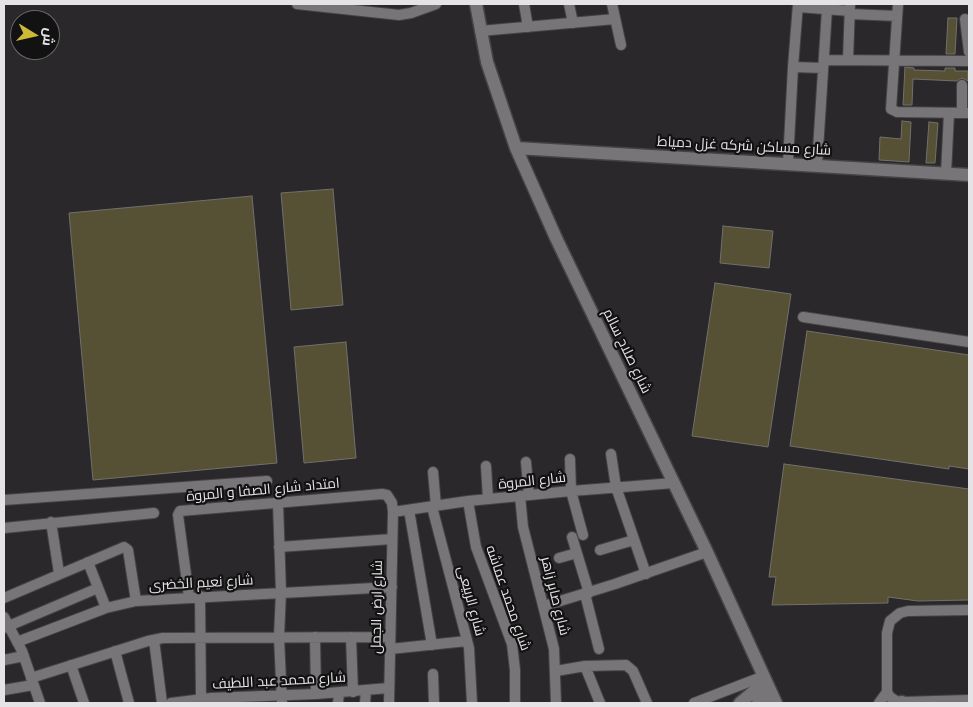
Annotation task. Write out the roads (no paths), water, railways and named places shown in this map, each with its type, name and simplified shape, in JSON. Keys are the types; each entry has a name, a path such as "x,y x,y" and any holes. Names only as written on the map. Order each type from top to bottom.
{"street":[{"path":"297,4 327,5 381,13 405,14 436,4"},
{"path":"381,13 388,4"},
{"name":"شارع صلاح سالم","path":"476,4 487,62 516,148 556,238 707,552 769,688"},
{"path":"524,4 528,26"},
{"path":"569,4 573,23"},
{"path":"612,4 621,45"},
{"path":"898,4 890,105 894,111 966,113 962,85"},
{"path":"788,163 798,6 850,9 897,16"},
{"path":"817,165 827,9"},
{"path":"848,60 850,9"},
{"path":"480,31 615,19"},
{"path":"965,19 969,52"},
{"path":"793,67 848,60 969,62"},
{"path":"946,174 949,113"},
{"name":"شارع مساكن شركه غزل دمياط","path":"516,148 969,175"},
{"path":"803,316 969,342"},
{"path":"611,454 616,487 646,574"},
{"path":"570,459 571,491 583,535"},
{"name":"شارع صابر زاهر","path":"526,462 523,527 554,649 556,703"},
{"path":"486,466 488,499"},
{"name":"شارع الربيعى","path":"433,472 434,506 470,656 472,703"},
{"path":"4,500 268,481"},
{"name":"شارع المروة","path":"393,512 488,499 616,487 674,484"},
{"name":"امتداد شارع الصفا و المروة","path":"195,597 178,515 180,511 382,494 391,498 393,512"},
{"name":"شارع محمد عماشه","path":"468,501 476,547 512,644 515,670 515,703"},
{"path":"278,503 281,592 279,637 283,699"},
{"path":"409,510 432,645"},
{"name":"شارع ارض الجمل","path":"389,703 393,512"},
{"path":"4,528 154,513"},
{"path":"51,522 59,573"},
{"path":"572,538 599,649"},
{"path":"279,548 392,539"},
{"path":"600,550 634,540"},
{"path":"4,598 124,547 127,548 136,600"},
{"path":"544,606 587,594 707,552"},
{"path":"559,558 577,553"},
{"path":"88,562 106,608"},
{"name":"شارع نعيم الخضرى","path":"17,642 106,608 136,600 392,587"},
{"path":"40,703 24,656 5,624 98,588"},
{"path":"195,597 208,700"},
{"path":"969,610 908,611 900,613 890,621 887,633 887,692 890,697 901,703 969,700"},
{"path":"4,690 116,651 172,637 390,637"},
{"path":"315,637 316,694"},
{"path":"351,637 353,692"},
{"path":"154,640 162,703"},
{"path":"390,649 467,641"},
{"path":"116,651 129,703"},
{"path":"4,660 24,656"},
{"path":"72,665 84,703"},
{"path":"556,671 585,666 622,665 630,668 647,703"},
{"path":"585,666 600,703"},
{"path":"433,674 434,703"},
{"name":"شارع محمد عبد اللطيف","path":"171,703 208,700 283,699 316,694 338,698 353,692 389,688"},
{"path":"694,703 769,688"},
{"path":"740,703 769,688"},
{"path":"758,703 769,688"},
{"path":"365,703 366,691"},
{"path":"879,703 887,692"}]}
